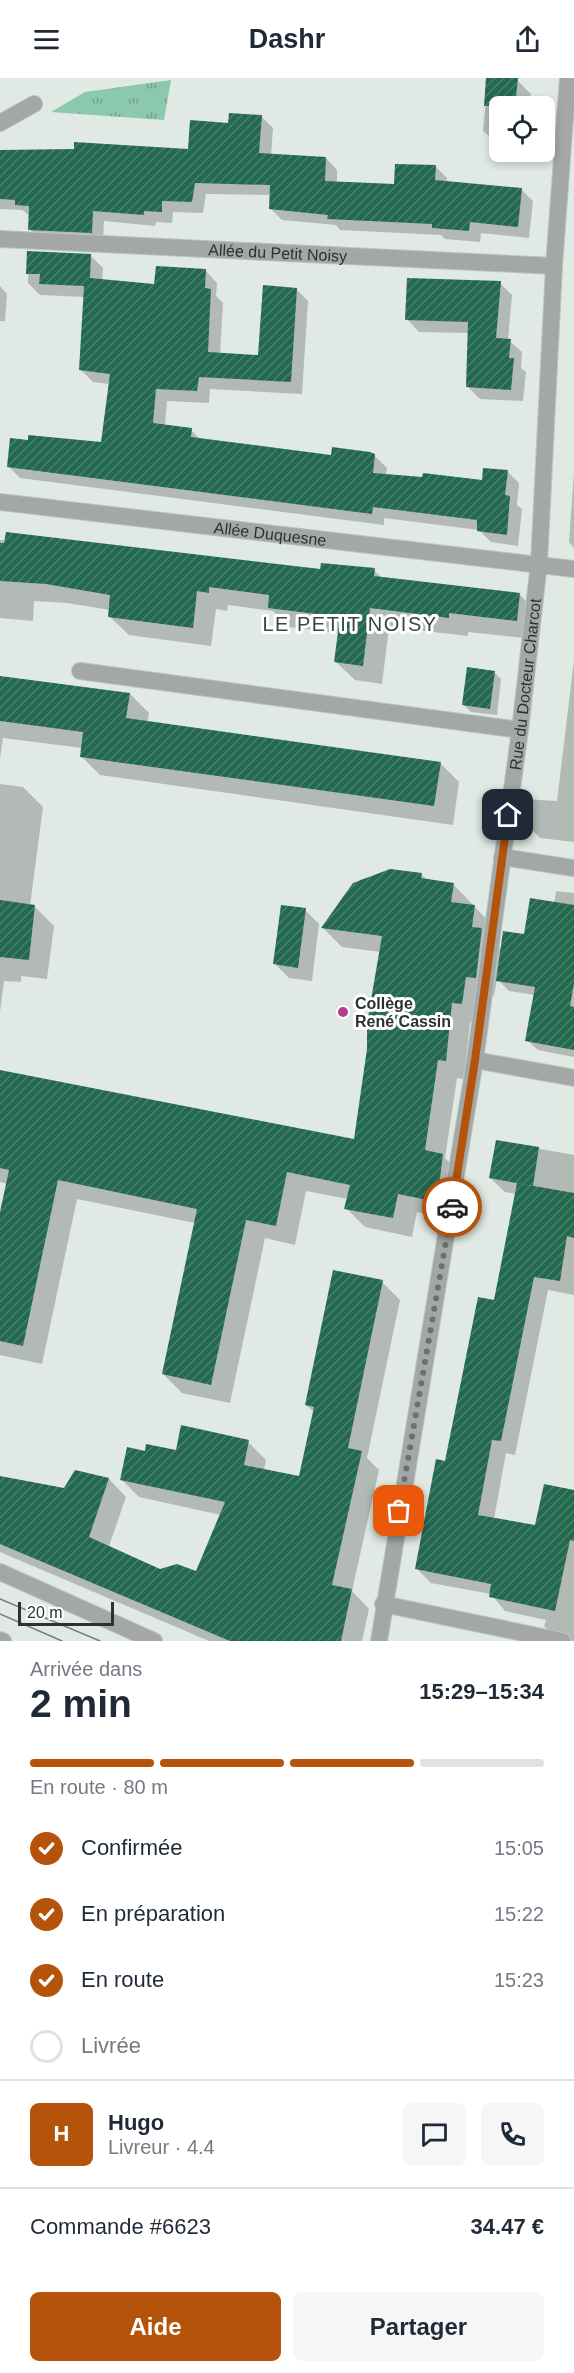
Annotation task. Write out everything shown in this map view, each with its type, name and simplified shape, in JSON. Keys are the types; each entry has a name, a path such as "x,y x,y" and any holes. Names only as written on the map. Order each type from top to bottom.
{"street":[{"name":"Rue du Docteur Charcot","path":"378,1641 475,1060 520,730 539,563 554,266 568,78"},
{"path":"0,123 34,104"},
{"name":"Allée du Petit Noisy","path":"0,239 554,266"},
{"name":"Allée Duquesne","path":"0,502 539,563 574,569"},
{"path":"80,671 520,730"},
{"path":"502,857 574,868"},
{"path":"475,1060 574,1078"},
{"path":"0,1572 153,1641"},
{"path":"383,1604 562,1641"}],"green space":[{"path":"171,80 164,120 51,112 85,92"}],"building":[{"path":"486,78 518,78 516,96 489,96 489,106 484,106"},
{"path":"229,113 262,115 259,153 326,157 325,181 394,184 395,164 436,165 435,180 522,188 518,227 470,222 469,231 432,228 432,224 327,219 328,215 269,209 270,185 195,183 192,202 162,201 162,212 144,211 144,215 93,211 92,233 28,230 29,206 15,205 15,200 0,199 0,150 74,149 74,142 188,149 190,120 228,123"},
{"path":"27,251 91,254 90,278 154,284 156,266 206,269 205,288 211,289 208,352 258,355 263,285 297,288 291,382 199,377 197,391 156,389 153,423 192,428 191,437 331,455 332,447 370,452 375,454 373,473 422,477 423,473 482,480 483,468 508,470 505,495 510,496 507,535 477,531 477,520 373,507 372,514 7,467 10,438 28,440 28,435 101,442 110,374 79,370 84,286 39,284 40,274 26,274"},
{"path":"407,278 501,281 496,338 511,339 509,358 514,358 511,390 466,387 468,322 405,320"},
{"path":"6,532 320,569 321,563 375,568 374,576 520,593 517,621 449,613 449,618 370,608 363,666 334,662 340,617 268,608 269,595 209,587 209,593 197,591 193,628 108,617 110,595 46,584 0,581 0,543 4,543"},
{"path":"467,667 495,671 490,709 462,705"},
{"path":"0,676 130,693 126,718 441,762 434,806 80,757 83,732 0,721"},
{"path":"390,869 422,873 421,878 454,883 451,902 475,905 472,927 482,928 476,978 466,977 462,1004 452,1003 446,1061 438,1060 425,1150 443,1154 437,1202 398,1194 393,1218 344,1209 350,1185 287,1172 276,1226 246,1220 211,1385 162,1374 197,1209 58,1180 23,1346 0,1341 0,1212 9,1170 0,1168 0,1070 354,1139 367,1049 367,1023 382,936 321,928 353,883"},
{"path":"530,898 574,905 574,983 570,1006 574,1007 574,1050 525,1041 535,987 496,981 503,931 524,934"},
{"path":"0,900 35,905 29,960 0,957"},
{"path":"281,905 306,908 298,968 273,964"},
{"path":"496,1140 539,1147 533,1186 489,1178"},
{"path":"517,1183 574,1193 574,1238 567,1236 560,1281 534,1277 501,1441 492,1440 478,1515 535,1525 544,1484 574,1490 574,1541 570,1540 555,1611 489,1597 491,1584 415,1569 436,1459 445,1461 478,1297 494,1300"},
{"path":"333,1270 383,1280 348,1448 362,1451 332,1585 352,1589 341,1641 230,1641 0,1544 0,1476 64,1488 75,1470 109,1478 89,1537 160,1569 177,1564 196,1571 225,1502 120,1480 127,1447 145,1451 146,1444 176,1450 181,1425 249,1440 244,1465 299,1476 314,1407 305,1405"}],"tram line":[{"path":"0,1599 100,1641"},
{"path":"0,1614 62,1641"}],"way so far":[{"path":"399,1511 452,1207"}],"place":[{"name":"Collège René Cassin","path":"343,1012"}],"district":[{"name":"LE PETIT NOISY","path":"350,624"}],"route":[{"path":"452,1207 475,1060 508,815"}]}
